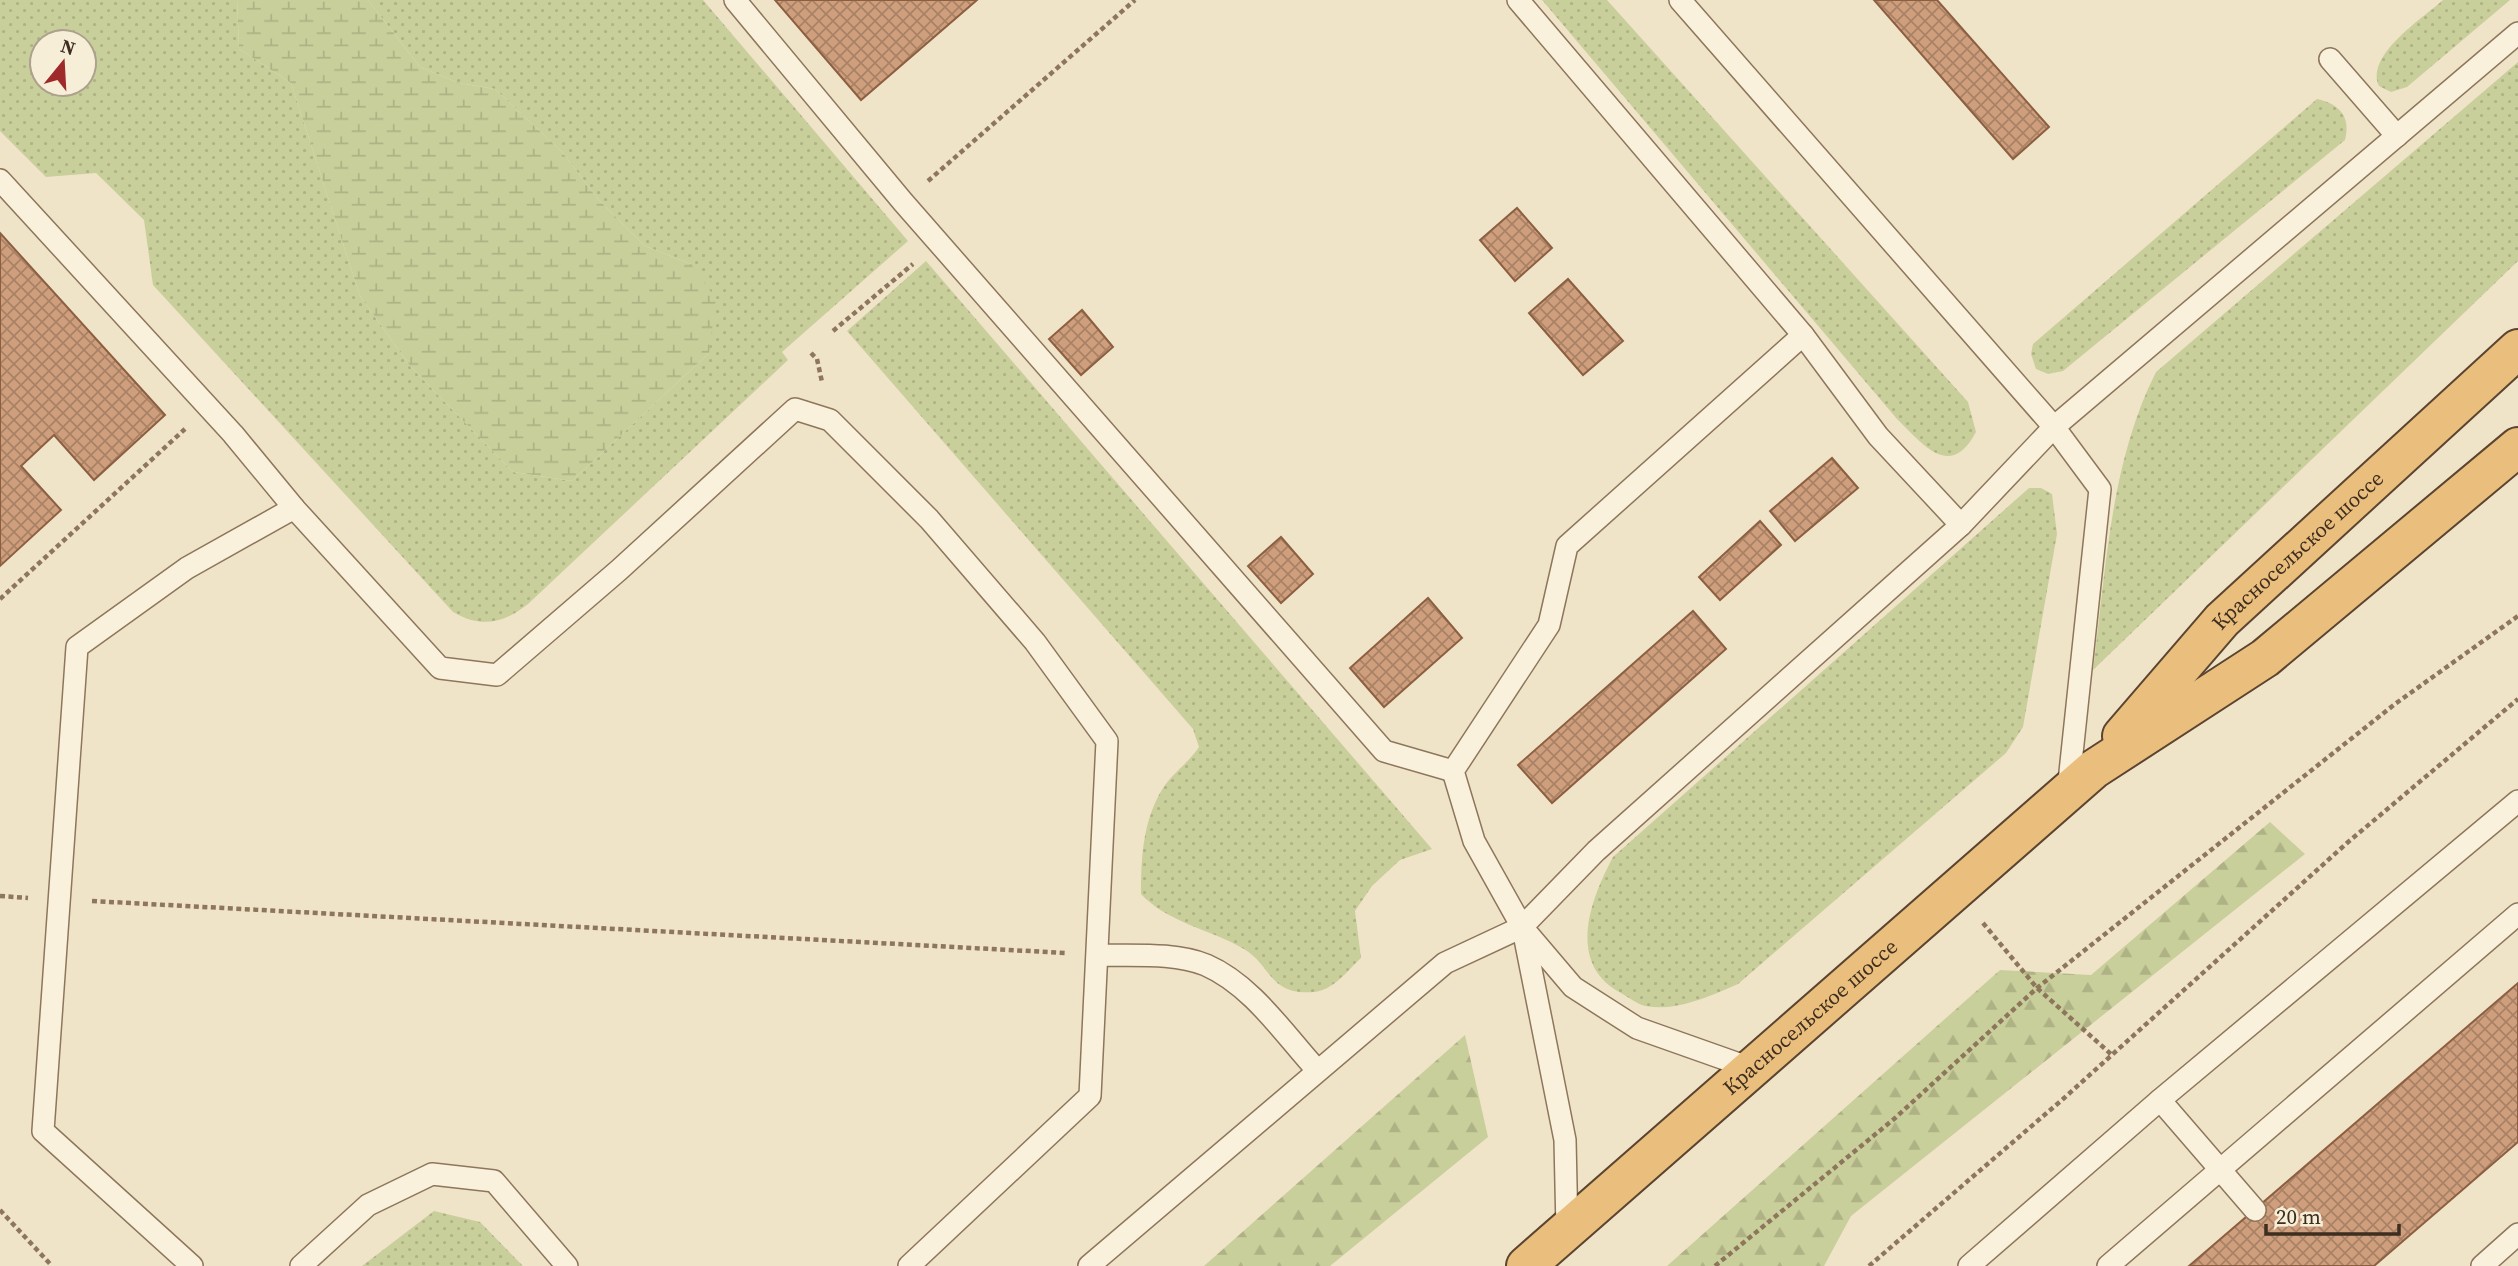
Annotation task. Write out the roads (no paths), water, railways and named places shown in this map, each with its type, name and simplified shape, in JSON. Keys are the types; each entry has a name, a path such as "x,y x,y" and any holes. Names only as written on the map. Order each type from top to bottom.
{"highway":[{"name":"Красносельское шоссе","path":"1526,1266 2081,780 2222,620 2518,349"},
{"name":"Красносельское шоссе","path":"2081,780 2264,658 2518,447"}],"lane":[{"path":"735,0 903,202 1384,751 1453,771"},
{"path":"1518,0 1803,335 1878,436 1961,525"},
{"path":"1680,0 2054,427 2099,489 2081,780"},
{"path":"1089,1266 1446,963 1522,928 1597,851 1961,525 2054,427 2518,33"},
{"path":"2330,59 2397,136"},
{"path":"0,180 209,407 294,508 440,668 497,675 619,570 795,409 830,421 929,519 1035,642 1107,741 1090,1096 909,1266"},
{"path":"1453,771 1549,625 1567,546 1803,335"},
{"path":"192,1266 148,1229 43,1130 77,647 187,568 294,508"},
{"path":"1453,771 1474,841 1522,928 1573,987 1637,1028 1753,1069"},
{"path":"1969,1266 2160,1100 2518,801"},
{"path":"2108,1266 2518,914"},
{"path":"1522,928 1564,1140 1567,1230"},
{"path":"1098,955 1172,957 1206,965 1246,991 1317,1070"},
{"path":"2160,1100 2255,1210"},
{"path":"301,1266 368,1205 432,1174 494,1181 568,1266"},
{"path":"2482,1266 2518,1234"}]}
